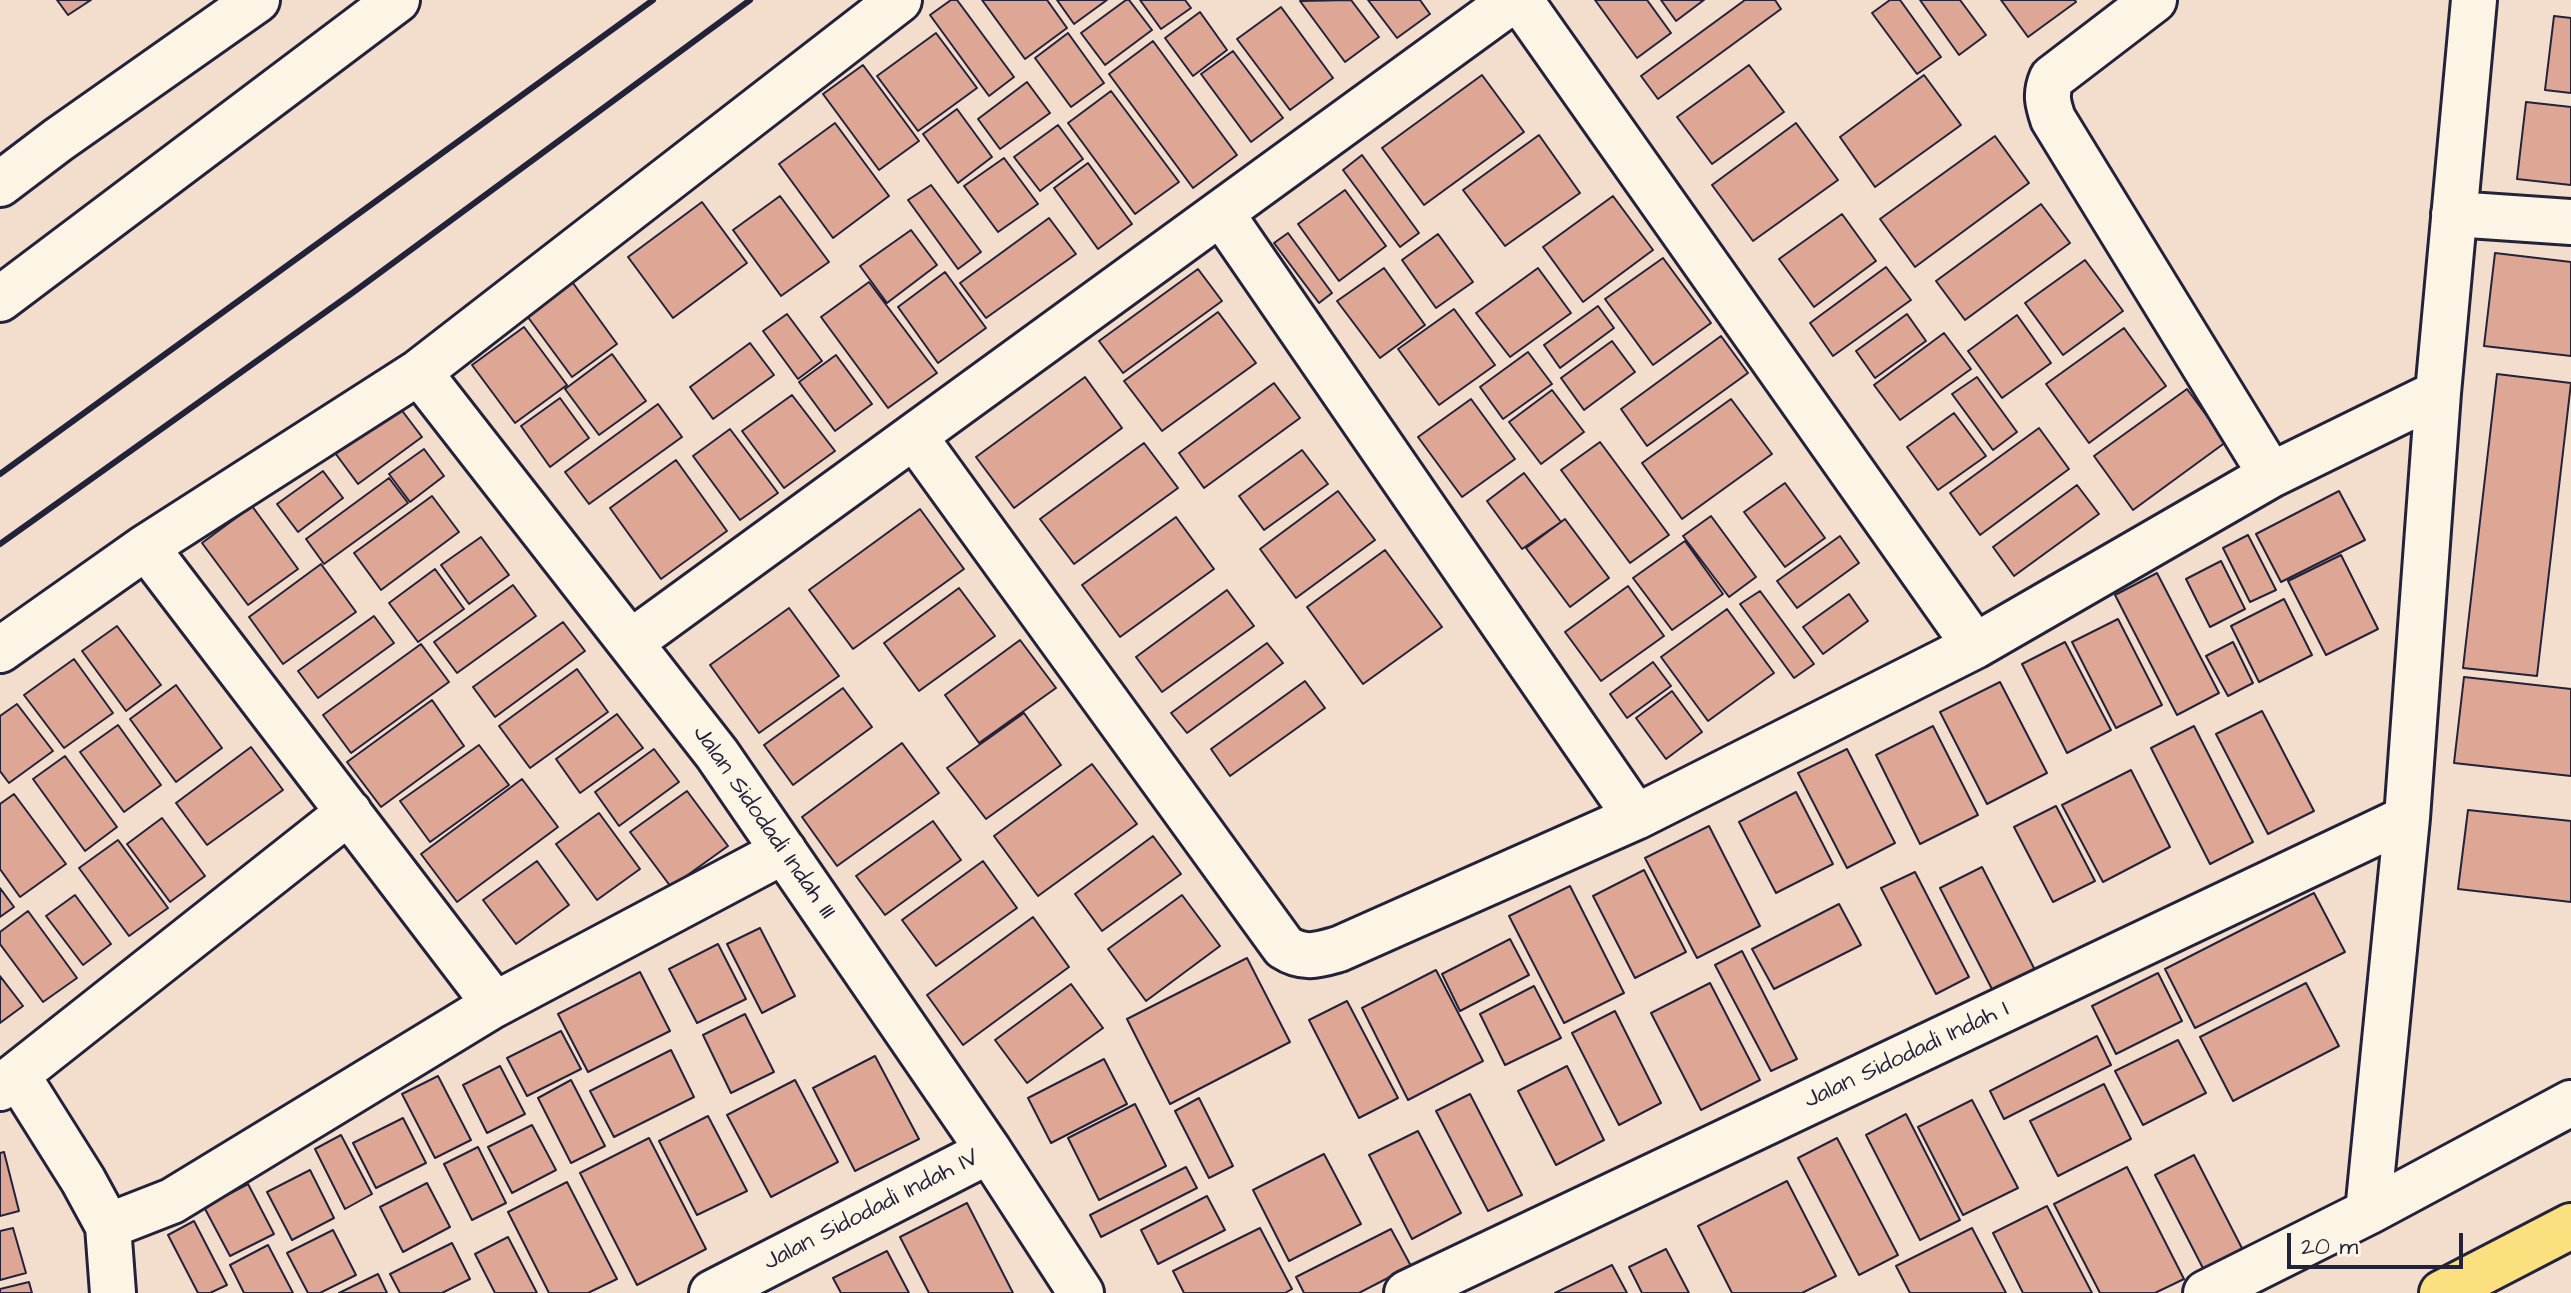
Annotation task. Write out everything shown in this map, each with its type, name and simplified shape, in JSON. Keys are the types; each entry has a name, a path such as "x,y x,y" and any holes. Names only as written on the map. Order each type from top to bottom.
{"highway":[{"path":"2442,1293 2571,1226"}],"street":[{"path":"0,184 257,0"},
{"path":"0,299 397,0"},
{"path":"0,650 146,547 419,372 899,0"},
{"path":"631,642 1513,0"},
{"path":"1520,0 1975,646"},
{"path":"2154,0 2052,78 2047,101 2053,119 2271,475"},
{"path":"2368,1212 2407,818 2438,393 2474,0"},
{"path":"1221,213 1636,817"},
{"path":"2454,214 2571,222"},
{"name":"Jalan Sidodadi Indah III","path":"419,372 717,754 989,1151 1081,1293"},
{"path":"914,436 1284,947 1306,957 1339,949 1636,817 1975,646 2271,475 2438,393"},
{"path":"146,547 487,994 492,1006"},
{"path":"113,1293 108,1226 83,1180 8,1081 349,812"},
{"name":"Jalan Sidodadi Indah I","path":"1407,1293 2407,818"},
{"path":"108,1226 172,1201 492,1006 784,851"},
{"path":"2206,1293 2368,1212 2571,1103"},
{"name":"Jalan Sidodadi Indah IV","path":"712,1293 989,1151"}],"building":[{"path":"57,0 91,0 68,15"},
{"path":"951,0 957,0 1014,77 989,96 930,15"},
{"path":"982,0 1047,0 1067,28 1025,59"},
{"path":"1057,0 1107,0 1074,24"},
{"path":"1126,0 1152,30 1105,65 1081,33"},
{"path":"1140,0 1185,0 1191,8 1161,29"},
{"path":"1351,0 1379,37 1345,62 1300,1"},
{"path":"1368,0 1420,0 1430,14 1397,38"},
{"path":"1595,0 1647,0 1671,33 1637,58"},
{"path":"1661,0 1704,0 1676,21"},
{"path":"1745,0 1775,0 1781,9 1658,99 1641,76"},
{"path":"1890,0 1900,0 1941,57 1917,74 1872,13"},
{"path":"1920,0 1960,0 1986,35 1959,55"},
{"path":"2001,0 2075,0 2076,2 2028,37"},
{"path":"1281,7 1333,78 1290,110 1237,39"},
{"path":"1200,12 1227,50 1193,76 1165,38"},
{"path":"2554,16 2571,18 2571,93 2545,90"},
{"path":"936,33 977,88 918,131 877,76"},
{"path":"1068,33 1104,83 1071,107 1035,58"},
{"path":"1153,41 1237,155 1193,188 1109,74"},
{"path":"1233,51 1283,118 1251,142 1201,74"},
{"path":"863,65 919,141 879,170 823,94"},
{"path":"1749,65 1784,112 1712,164 1677,117"},
{"path":"1482,75 1524,132 1424,205 1382,148"},
{"path":"1924,75 1961,125 1875,187 1840,137"},
{"path":"1027,82 1050,113 1000,149 978,119"},
{"path":"1111,91 1179,182 1135,214 1068,123"},
{"path":"2526,102 2571,107 2571,185 2517,179"},
{"path":"957,109 992,157 958,183 923,134"},
{"path":"835,123 889,196 833,238 779,164"},
{"path":"1796,123 1838,180 1753,241 1712,185"},
{"path":"1058,125 1083,159 1040,191 1014,157"},
{"path":"1539,135 1580,193 1505,246 1463,190"},
{"path":"1995,136 2029,183 1915,267 1880,219"},
{"path":"1362,155 1419,233 1400,247 1343,170"},
{"path":"1004,158 1038,204 998,232 964,186"},
{"path":"1088,163 1132,224 1098,249 1054,188"},
{"path":"931,185 981,252 958,269 908,200"},
{"path":"1345,190 1386,246 1339,281 1298,224"},
{"path":"780,196 829,262 781,296 733,230"},
{"path":"1613,196 1653,250 1583,302 1543,247"},
{"path":"702,202 747,263 673,318 628,257"},
{"path":"2041,204 2070,243 1965,320 1936,281"},
{"path":"1842,214 1876,261 1814,307 1779,259"},
{"path":"1049,218 1076,254 986,318 960,283"},
{"path":"911,230 937,265 887,303 860,266"},
{"path":"1288,233 1332,293 1319,303 1274,243"},
{"path":"1438,234 1473,282 1436,308 1402,260"},
{"path":"2495,253 2571,262 2571,356 2484,346"},
{"path":"1663,258 1711,323 1653,365 1605,299"},
{"path":"2085,260 2123,311 2063,355 2025,303"},
{"path":"1886,267 1911,300 1833,356 1810,323"},
{"path":"1384,268 1425,325 1380,358 1337,301"},
{"path":"1538,268 1571,313 1510,357 1476,313"},
{"path":"1198,269 1222,301 1123,373 1099,341"},
{"path":"565,272 617,344 572,377 519,305"},
{"path":"945,272 986,328 938,363 898,307"},
{"path":"869,282 937,373 888,408 821,317"},
{"path":"1598,306 1614,328 1560,368 1544,345"},
{"path":"1454,309 1495,365 1439,405 1398,349"},
{"path":"1218,312 1256,363 1162,431 1124,381"},
{"path":"787,314 822,361 798,379 763,331"},
{"path":"1907,314 1926,341 1875,378 1856,351"},
{"path":"2017,315 2051,363 2002,398 1968,351"},
{"path":"524,327 567,385 515,423 472,365"},
{"path":"2124,328 2166,386 2089,443 2046,384"},
{"path":"1944,333 1971,369 1900,420 1874,385"},
{"path":"1721,336 1748,373 1647,446 1621,409"},
{"path":"1612,341 1635,372 1584,410 1561,378"},
{"path":"750,343 774,375 713,419 690,387"},
{"path":"1528,352 1552,384 1503,419 1480,387"},
{"path":"612,354 646,401 599,435 565,389"},
{"path":"836,355 872,404 835,431 799,382"},
{"path":"2497,374 2571,383 2537,676 2463,668"},
{"path":"1085,377 1122,428 1014,508 976,457"},
{"path":"1977,377 2017,432 1993,450 1952,394"},
{"path":"1274,383 1300,418 1204,488 1179,453"},
{"path":"2187,389 2226,442 2133,510 2094,456"},
{"path":"1552,390 1584,432 1541,464 1509,422"},
{"path":"792,395 835,451 784,488 742,431"},
{"path":"560,398 589,438 550,467 521,426"},
{"path":"1471,399 1515,459 1462,497 1418,437"},
{"path":"1731,399 1772,454 1682,519 1642,463"},
{"path":"394,400 422,437 358,484 330,446"},
{"path":"658,404 682,437 589,504 565,472"},
{"path":"1954,413 1986,456 1938,490 1907,447"},
{"path":"2039,428 2069,469 1980,535 1950,493"},
{"path":"730,429 778,493 740,520 693,456"},
{"path":"1600,442 1669,535 1630,563 1561,470"},
{"path":"1144,443 1178,488 1074,564 1040,519"},
{"path":"424,449 444,476 410,502 389,474"},
{"path":"1302,450 1328,484 1264,530 1239,496"},
{"path":"676,460 727,531 661,579 610,508"},
{"path":"323,471 343,498 298,532 277,504"},
{"path":"1524,473 1561,522 1522,549 1487,501"},
{"path":"389,478 408,503 324,564 306,539"},
{"path":"1785,483 1825,538 1785,567 1744,512"},
{"path":"2077,485 2099,514 2014,576 1993,547"},
{"path":"1338,491 1375,540 1296,598 1260,549"},
{"path":"2339,491 2365,540 2281,582 2256,534"},
{"path":"432,496 459,532 381,590 354,553"},
{"path":"252,506 298,569 248,605 202,543"},
{"path":"920,509 964,569 853,649 809,590"},
{"path":"1711,516 1756,577 1729,597 1683,536"},
{"path":"1176,517 1214,569 1120,637 1082,585"},
{"path":"1565,519 1609,578 1570,607 1526,548"},
{"path":"2248,535 2276,590 2250,602 2223,548"},
{"path":"1840,536 1859,563 1797,608 1777,581"},
{"path":"481,537 509,575 469,604 441,565"},
{"path":"1685,541 1723,594 1672,630 1633,578"},
{"path":"1385,550 1442,627 1363,684 1307,607"},
{"path":"2341,555 2378,629 2326,655 2288,581"},
{"path":"2221,561 2245,609 2210,627 2186,579"},
{"path":"321,564 356,612 283,664 249,617"},
{"path":"435,569 464,609 418,642 389,603"},
{"path":"2157,573 2219,693 2177,715 2115,595"},
{"path":"513,585 536,616 457,673 434,642"},
{"path":"1628,586 1664,636 1601,681 1565,632"},
{"path":"959,588 995,636 919,691 884,643"},
{"path":"1227,590 1254,626 1162,692 1136,657"},
{"path":"1760,591 1814,664 1794,678 1740,604"},
{"path":"1849,594 1868,621 1823,654 1803,627"},
{"path":"2284,599 2312,655 2259,682 2231,626"},
{"path":"789,608 839,676 759,733 710,665"},
{"path":"1727,609 1774,673 1708,721 1661,657"},
{"path":"374,616 394,643 318,698 298,671"},
{"path":"2118,619 2162,705 2116,728 2072,642"},
{"path":"563,622 585,651 495,717 473,687"},
{"path":"117,626 161,685 126,711 82,651"},
{"path":"1020,640 1056,688 979,743 945,695"},
{"path":"2065,642 2111,730 2067,753 2022,664"},
{"path":"2233,642 2253,683 2228,696 2206,656"},
{"path":"1267,643 1283,663 1187,733 1171,713"},
{"path":"421,644 449,682 351,753 323,715"},
{"path":"74,659 113,713 64,748 24,695"},
{"path":"1653,662 1671,686 1627,718 1610,694"},
{"path":"577,669 608,712 530,768 499,726"},
{"path":"2464,677 2571,689 2571,776 2454,763"},
{"path":"1305,681 1325,708 1230,776 1211,749"},
{"path":"2000,682 2047,773 1987,804 1940,712"},
{"path":"176,685 222,748 176,782 130,719"},
{"path":"843,688 872,727 793,785 764,745"},
{"path":"1672,691 1702,732 1666,759 1636,718"},
{"path":"432,700 464,746 381,807 347,762"},
{"path":"17,704 53,751 9,783 0,771 0,716"},
{"path":"2262,711 2314,811 2268,834 2216,734"},
{"path":"1024,713 1061,765 986,819 947,768"},
{"path":"617,714 643,748 580,793 556,759"},
{"path":"118,725 161,785 124,812 80,752"},
{"path":"1933,726 1978,815 1920,844 1876,755"},
{"path":"2194,726 2253,842 2210,864 2151,748"},
{"path":"902,743 939,793 837,866 802,817"},
{"path":"479,745 509,785 430,842 400,801"},
{"path":"251,747 283,790 207,845 176,803"},
{"path":"654,749 679,782 619,826 595,792"},
{"path":"1847,749 1895,843 1847,868 1798,773"},
{"path":"65,756 117,827 85,851 33,779"},
{"path":"1092,764 1137,824 1038,896 994,836"},
{"path":"2131,770 2170,847 2103,882 2062,805"},
{"path":"522,779 558,827 457,902 421,854"},
{"path":"687,791 728,846 671,887 630,832"},
{"path":"1796,792 1833,864 1776,893 1739,822"},
{"path":"14,794 66,864 20,897 0,869 0,804"},
{"path":"2056,806 2095,881 2053,902 2014,827"},
{"path":"2468,810 2571,821 2571,902 2458,889"},
{"path":"599,813 640,869 597,900 556,844"},
{"path":"162,818 205,876 170,902 127,844"},
{"path":"933,821 961,860 885,915 856,876"},
{"path":"1709,826 1760,926 1697,958 1645,858"},
{"path":"1153,836 1181,874 1102,931 1075,894"},
{"path":"118,840 168,908 129,936 79,868"},
{"path":"537,861 569,905 516,944 483,900"},
{"path":"983,861 1017,908 936,966 902,920"},
{"path":"1982,867 2036,972 1994,993 1940,888"},
{"path":"1644,870 1686,952 1635,978 1593,896"},
{"path":"1915,872 1969,977 1936,994 1881,888"},
{"path":"1570,886 1624,993 1564,1023 1509,916"},
{"path":"0,888 14,907 0,917"},
{"path":"2314,893 2345,952 2195,1028 2165,969"},
{"path":"75,895 111,944 83,965 46,916"},
{"path":"1182,895 1220,946 1146,1001 1108,949"},
{"path":"1839,904 1861,945 1774,989 1752,949"},
{"path":"28,911 77,978 43,1002 0,944 0,932"},
{"path":"1033,917 1069,967 963,1045 927,995"},
{"path":"760,928 795,996 762,1013 727,944"},
{"path":"1510,939 1529,975 1460,1011 1442,974"},
{"path":"718,944 746,999 697,1023 669,969"},
{"path":"1742,951 1797,1059 1771,1071 1715,965"},
{"path":"1247,958 1290,1042 1170,1104 1127,1019"},
{"path":"1436,970 1483,1061 1408,1100 1362,1008"},
{"path":"640,972 670,1031 588,1072 558,1014"},
{"path":"2158,973 2182,1021 2116,1054 2092,1006"},
{"path":"0,976 23,1006 0,1023"},
{"path":"1710,983 1760,1080 1701,1110 1651,1013"},
{"path":"2306,983 2339,1046 2233,1101 2200,1037"},
{"path":"1071,984 1103,1028 1027,1083 995,1040"},
{"path":"1534,986 1561,1038 1505,1065 1480,1014"},
{"path":"1347,1001 1398,1098 1359,1118 1309,1020"},
{"path":"1615,1011 1661,1103 1619,1125 1572,1033"},
{"path":"745,1014 774,1072 731,1093 703,1035"},
{"path":"561,1031 581,1069 527,1096 507,1058"},
{"path":"2097,1036 2111,1065 2004,1119 1990,1091"},
{"path":"2178,1040 2206,1093 2143,1125 2115,1071"},
{"path":"671,1050 694,1097 614,1137 590,1091"},
{"path":"875,1056 919,1139 855,1171 813,1088"},
{"path":"1104,1059 1127,1104 1051,1143 1028,1098"},
{"path":"500,1066 525,1114 487,1133 463,1085"},
{"path":"1567,1066 1604,1140 1556,1165 1518,1091"},
{"path":"438,1076 471,1140 435,1158 402,1094"},
{"path":"571,1080 605,1146 571,1163 538,1098"},
{"path":"795,1080 838,1162 771,1197 727,1115"},
{"path":"2104,1084 2131,1139 2058,1176 2030,1121"},
{"path":"1470,1094 1522,1195 1488,1211 1436,1111"},
{"path":"1199,1098 1233,1166 1209,1178 1175,1111"},
{"path":"1972,1100 2018,1188 1963,1215 1918,1127"},
{"path":"1135,1104 1166,1166 1099,1200 1068,1138"},
{"path":"1906,1114 1960,1220 1920,1240 1866,1135"},
{"path":"708,1116 747,1191 697,1215 659,1141"},
{"path":"403,1118 426,1163 376,1188 353,1143"},
{"path":"532,1125 556,1170 512,1193 488,1147"},
{"path":"1418,1131 1461,1213 1412,1239 1369,1155"},
{"path":"341,1135 372,1194 345,1209 315,1149"},
{"path":"649,1138 706,1249 637,1285 580,1173"},
{"path":"1837,1138 1898,1255 1859,1275 1798,1158"},
{"path":"478,1147 506,1203 472,1220 444,1164"},
{"path":"4,1152 19,1211 0,1216 0,1153"},
{"path":"1324,1154 1361,1224 1289,1261 1253,1190"},
{"path":"2194,1155 2246,1256 2207,1276 2155,1175"},
{"path":"1186,1167 1197,1188 1101,1237 1090,1215"},
{"path":"2127,1167 2184,1279 2155,1293 2100,1293 2054,1204"},
{"path":"310,1170 334,1218 292,1240 267,1192"},
{"path":"1787,1181 1836,1276 1802,1293 1732,1293 1698,1226"},
{"path":"567,1182 617,1279 588,1293 549,1293 508,1212"},
{"path":"427,1183 450,1227 403,1252 380,1207"},
{"path":"248,1184 274,1234 230,1256 204,1207"},
{"path":"1207,1196 1225,1230 1158,1264 1141,1230"},
{"path":"967,1203 1013,1293 929,1293 900,1237"},
{"path":"2047,1206 2092,1293 2023,1293 1993,1233"},
{"path":"194,1221 227,1285 210,1293 198,1293 168,1235"},
{"path":"13,1228 26,1273 0,1280 0,1231"},
{"path":"1260,1228 1292,1289 1285,1293 1184,1293 1173,1271"},
{"path":"1972,1228 2006,1293 1910,1293 1896,1266"},
{"path":"1391,1229 1411,1266 1359,1293 1304,1293 1296,1277"},
{"path":"333,1230 356,1275 320,1293 308,1293 287,1253"},
{"path":"508,1237 537,1293 495,1293 475,1254"},
{"path":"452,1243 470,1279 442,1293 400,1293 390,1274"},
{"path":"268,1245 293,1293 244,1293 230,1265"},
{"path":"1666,1249 1689,1293 1642,1293 1629,1267"},
{"path":"887,1251 909,1293 841,1293 833,1278"},
{"path":"1612,1265 1627,1293 1555,1293"},
{"path":"378,1274 387,1293 339,1293"},
{"path":"29,1282 32,1293 0,1293 0,1289"}],"railway":[{"path":"0,474 653,0"},
{"path":"0,544 355,291 750,0"}]}
